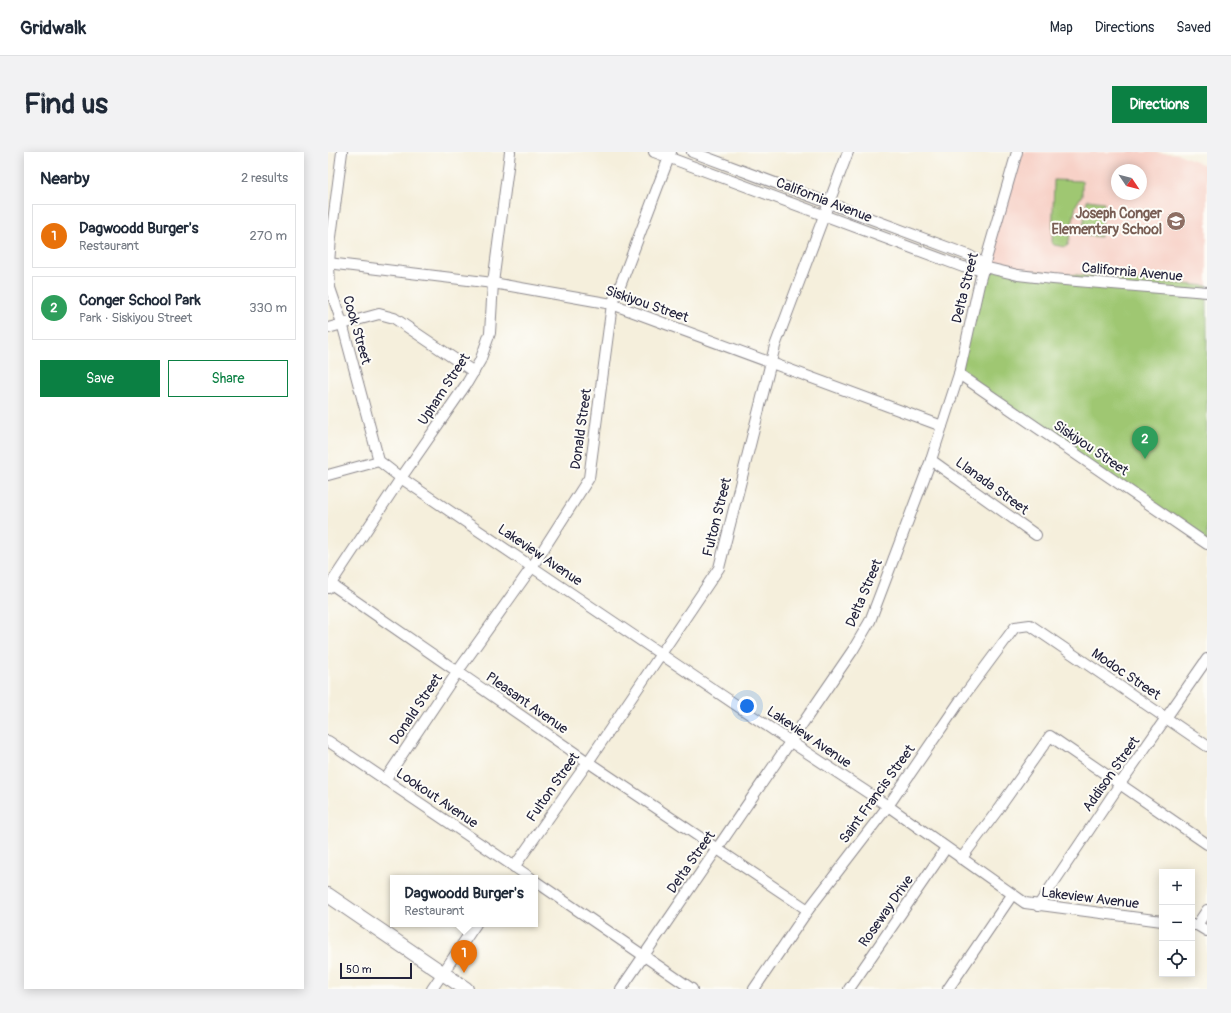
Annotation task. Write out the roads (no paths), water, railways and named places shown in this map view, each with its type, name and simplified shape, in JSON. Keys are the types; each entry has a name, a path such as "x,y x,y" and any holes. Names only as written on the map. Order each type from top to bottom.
{"main road":[{"path":"328,895 466,989"}],"street":[{"name":"Cook Street","path":"342,152 331,237 329,264 330,288 342,323 379,461"},
{"name":"Upham Street","path":"329,586 480,361 490,333 494,283 510,152"},
{"name":"California Avenue","path":"654,152 670,155 963,268 973,269 984,267 1018,275 1053,279 1207,292"},
{"name":"California Avenue","path":"692,152 968,255 979,261 984,267"},
{"name":"Fulton Street","path":"514,867 588,762 660,653 719,568 775,346 848,152"},
{"name":"Delta Street","path":"622,989 853,650 870,621 931,460 959,374 984,267 1017,152"},
{"name":"Donald Street","path":"385,780 458,671 532,567 589,478 612,304 670,155"},
{"name":"Siskiyou Street","path":"329,264 494,283 612,304 942,426"},
{"path":"328,328 379,314 394,318 474,372"},
{"name":"Siskiyou Street","path":"959,374 1207,544"},
{"name":"Llanada Street","path":"931,460 1036,535"},
{"path":"328,475 379,461 401,478"},
{"name":"Lakeview Avenue","path":"401,478 888,806 1025,903 1038,906 1159,921"},
{"name":"Pleasant Avenue","path":"329,586 458,671 588,762 808,910"},
{"name":"Modoc Street","path":"1030,625 1207,746"},
{"name":"Saint Francis Street","path":"754,989 808,910 888,806 960,701 1015,627 1030,625"},
{"name":"Addison Street","path":"1038,906 1120,784 1207,659"},
{"path":"961,859 1050,736 1207,844"},
{"name":"Lookout Avenue","path":"328,740 526,875"},
{"name":"Roseway Drive","path":"849,989 946,848"},
{"path":"538,883 692,989"},
{"path":"948,989 1012,895"},
{"path":"1195,924 1207,910"},
{"path":"1195,925 1207,931"},
{"path":"432,989 474,927"}],"place":[{"name":"Joseph Conger Elementary School","path":"1176,221"},
{"name":"Conger School Park","path":"1145,459"},
{"name":"Dagwoodd Burger's","path":"464,973"}]}
